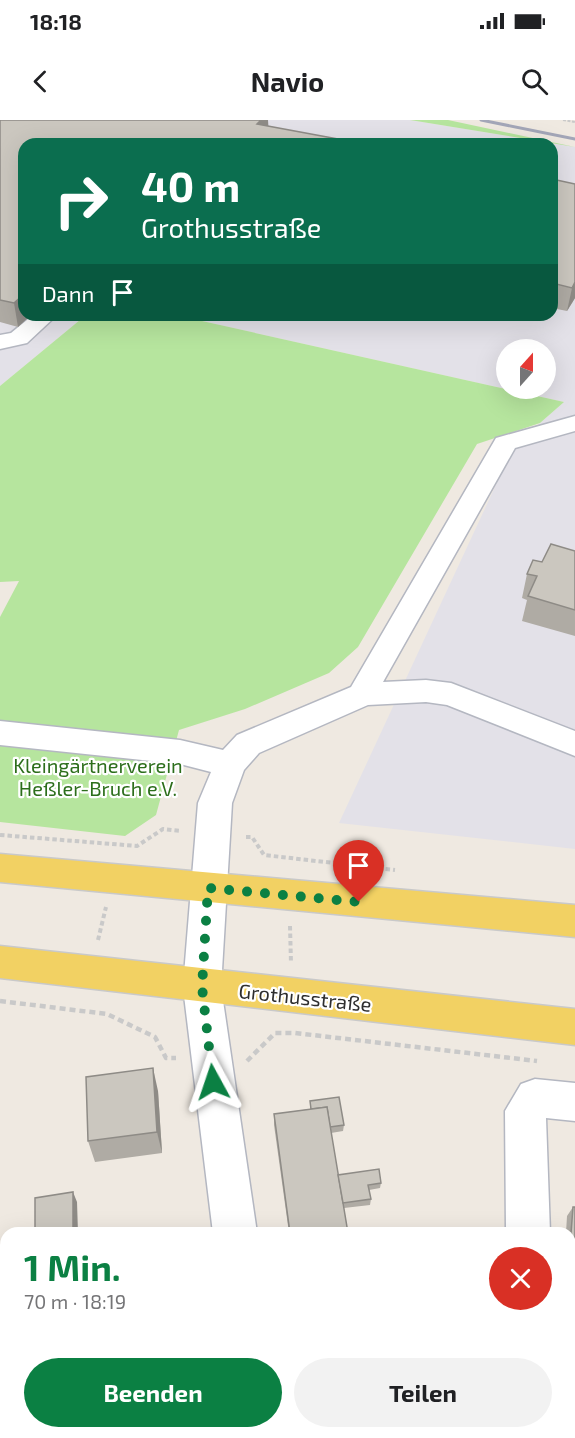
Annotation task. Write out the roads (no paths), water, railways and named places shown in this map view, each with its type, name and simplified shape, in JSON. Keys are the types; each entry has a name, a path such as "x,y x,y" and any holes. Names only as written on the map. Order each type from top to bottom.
{"main road":[{"path":"0,868 575,921"},
{"name":"Grothusstraße","path":"0,962 202,987 575,1027"}],"street":[{"path":"0,342 19,338 39,321"},
{"path":"364,694 369,679 505,443 575,423"},
{"path":"235,1227 202,987 215,803 230,764 248,744 364,694 426,690 451,694 575,744"},
{"path":"0,733 180,752 230,764"},
{"path":"528,1227 525,1111 535,1098 575,1102"}],"railway":[{"path":"481,120 575,139"}],"park label":[{"name":"Kleingärtnerverein Heßler-Bruch e.V.","path":"98,778"}]}
